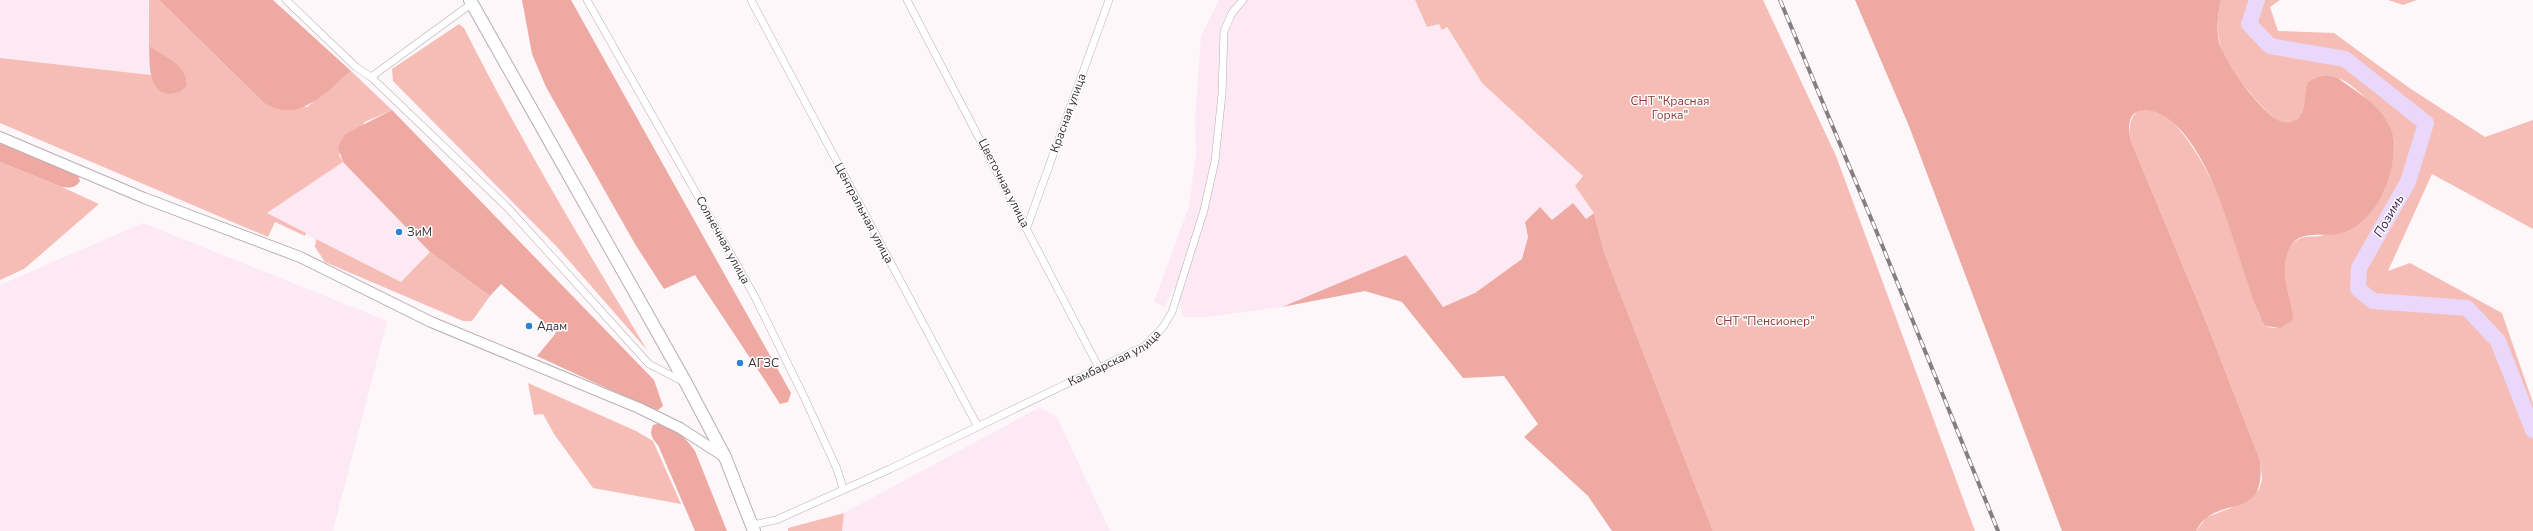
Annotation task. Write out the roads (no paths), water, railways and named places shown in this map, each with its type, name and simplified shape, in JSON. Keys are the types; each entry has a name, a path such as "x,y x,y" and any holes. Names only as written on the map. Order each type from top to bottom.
{"main road":[{"name":"Камбарская улица","path":"470,2 686,383 725,457 753,528"}],"street":[{"path":"286,0 356,67 371,77 508,208 649,364 686,383"},
{"name":"Солнечная улица","path":"587,0 755,297 806,401 837,469 843,488"},
{"name":"Центральная улица","path":"751,0 977,425"},
{"name":"Цветочная улица","path":"907,0 1027,227 1099,368"},
{"name":"Красная улица","path":"1027,227 1109,0"},
{"name":"Камбарская улица","path":"753,528 776,520 843,488 890,469 977,425 1145,346 1163,327 1172,312 1204,210 1215,161 1222,94 1224,32 1232,13 1243,0"},
{"path":"371,77 470,2"},
{"path":"0,137 144,198 300,258 431,322 639,408 680,428 725,457"}],"waterway":[{"name":"Позимь","path":"2257,0 2249,24 2270,46 2345,59 2426,123 2408,182 2359,268 2358,289 2373,301 2467,308 2498,341 2533,430"}],"railway":[{"path":"1780,0 1880,240 1998,531"}],"place":[{"name":"ЗиМ","path":"399,232"},
{"name":"Адам","path":"529,326"},
{"name":"АГЗС","path":"740,363"}],"park label":[{"name":"СНТ \"Красная Горка\"","path":"1670,108"},
{"name":"СНТ \"Пенсионер\"","path":"1765,321"}]}
